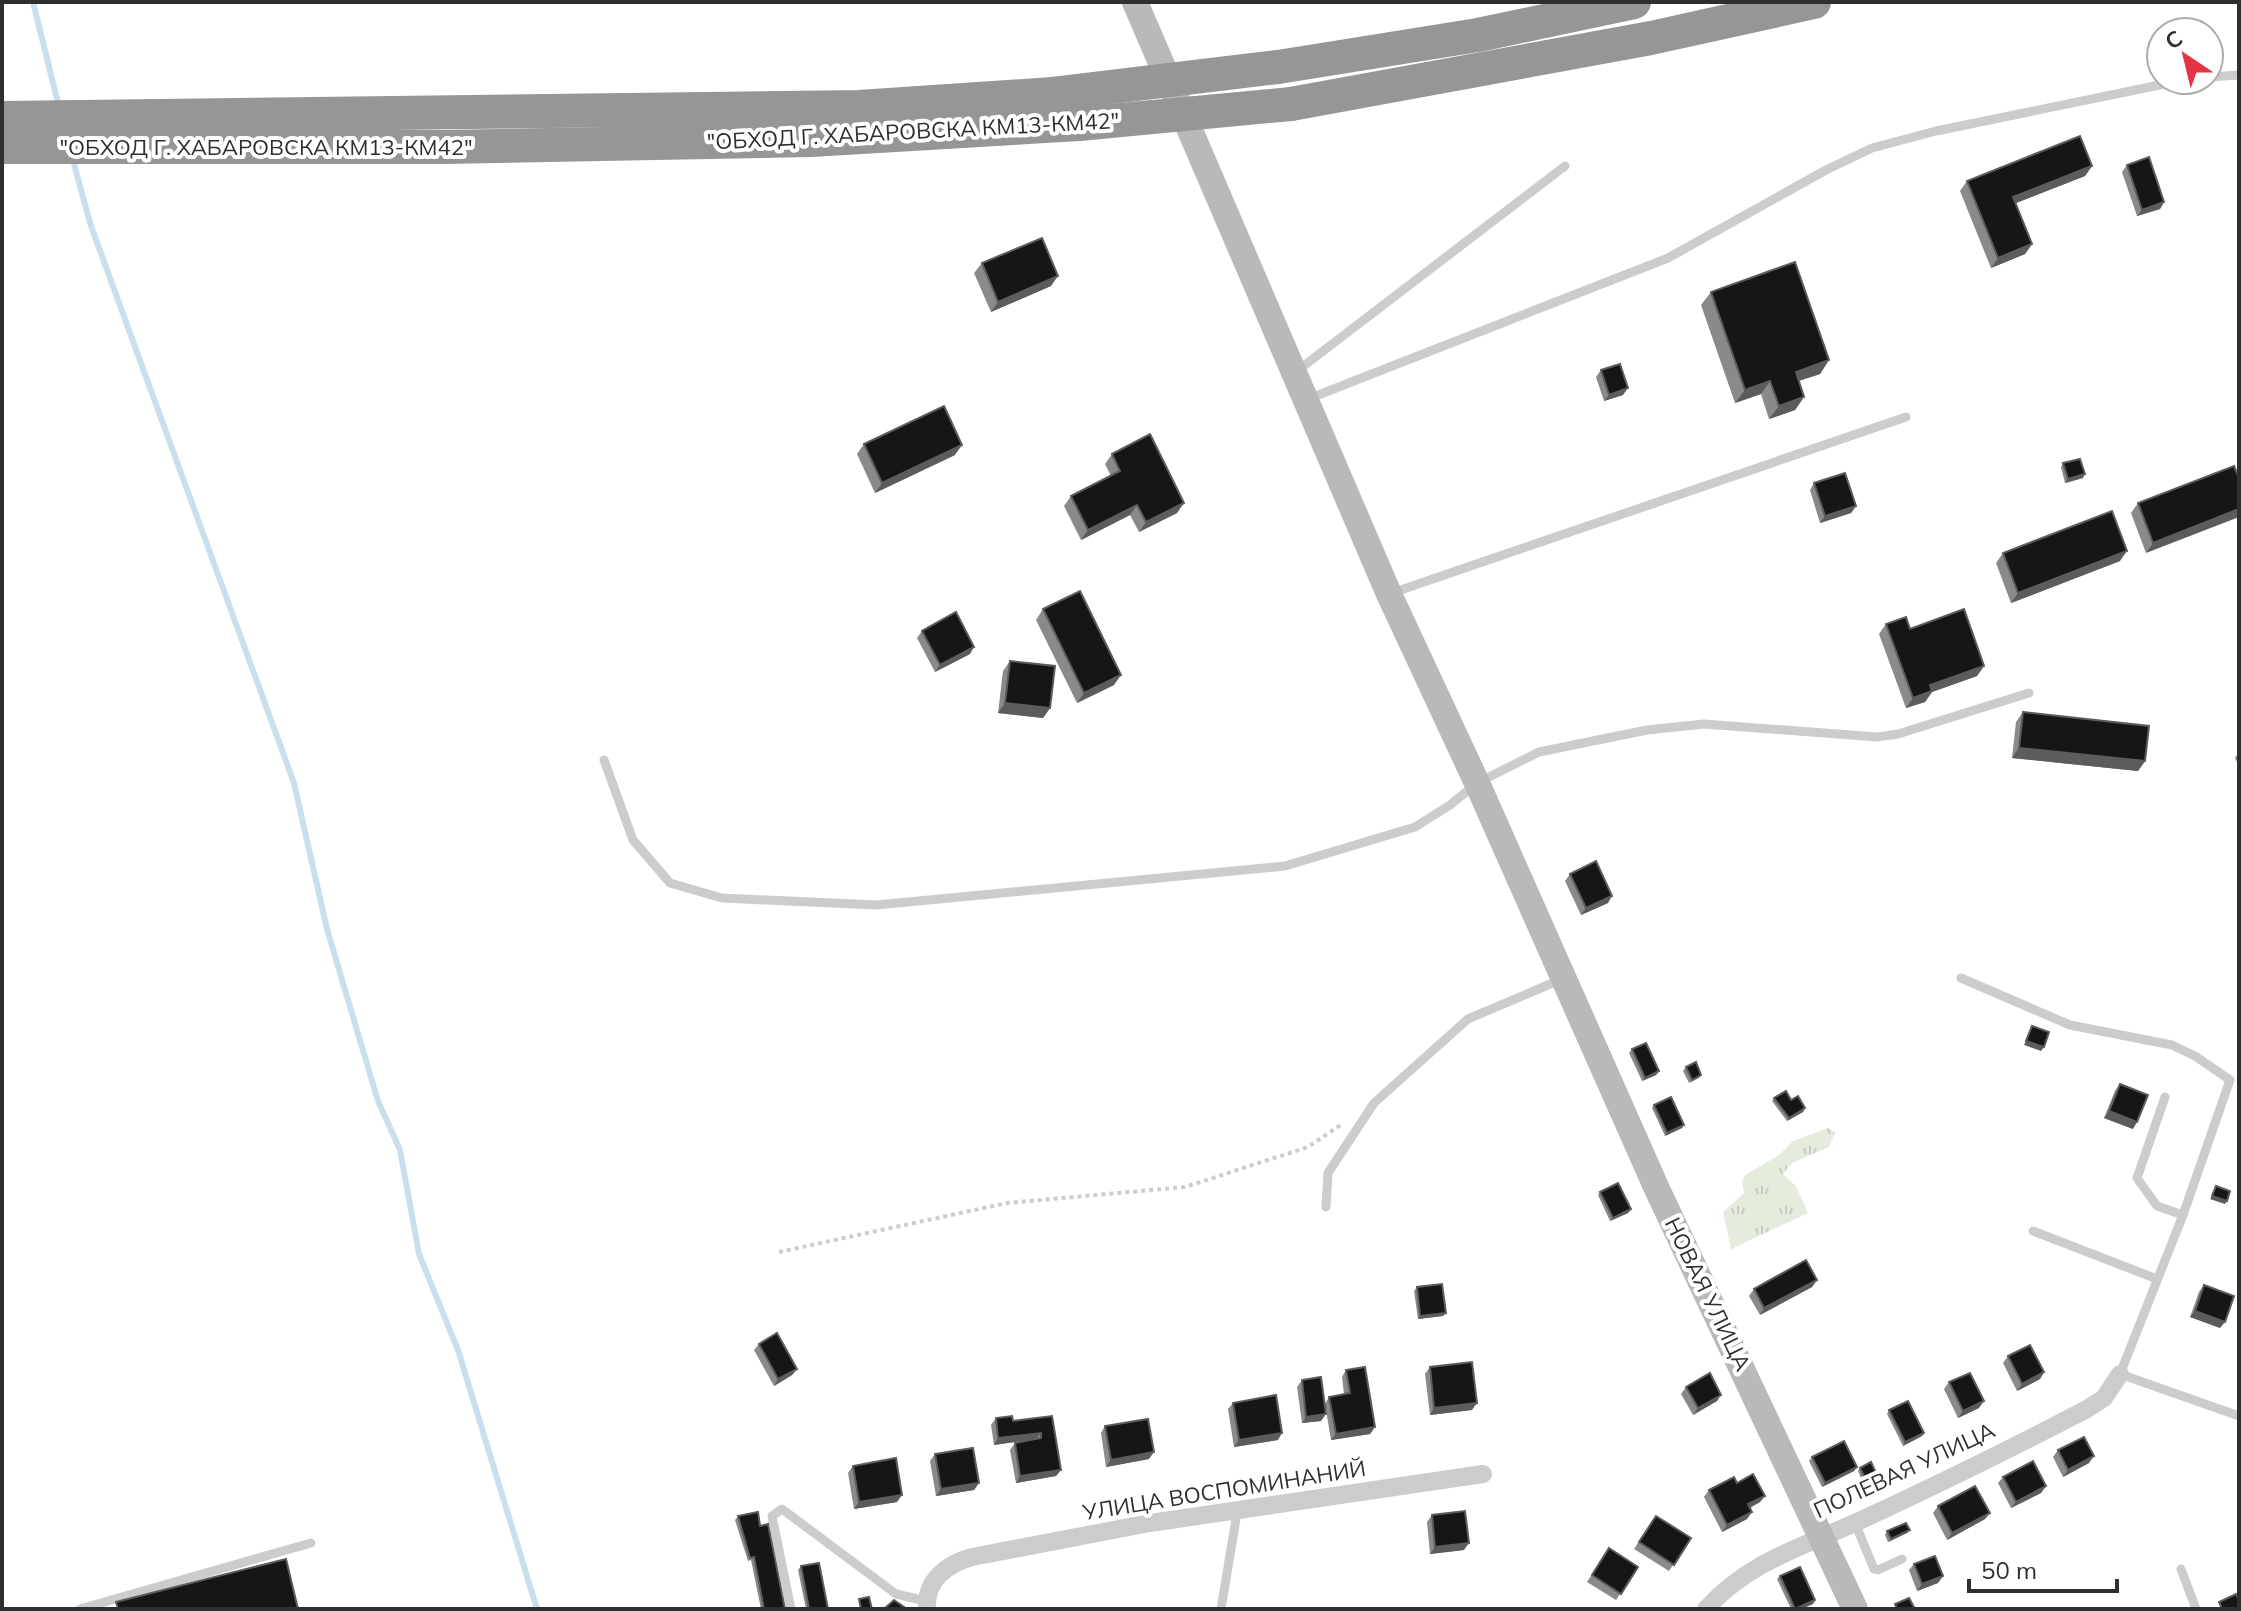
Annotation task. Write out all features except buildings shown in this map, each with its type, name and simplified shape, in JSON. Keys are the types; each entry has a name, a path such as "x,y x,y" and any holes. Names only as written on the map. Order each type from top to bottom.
{"highway":[{"name":"\"ОБХОД Г. ХАБАРОВСКА КМ13-КМ42\"","path":"4,138 859,107 1053,94 1278,67 1478,35 1634,2"},
{"name":"\"ОБХОД Г. ХАБАРОВСКА КМ13-КМ42\"","path":"161,131 445,147 796,140 1079,124 1291,104 1651,38 1814,2"}],"main road":[{"name":"НОВАЯ УЛИЦА","path":"1135,2 1389,594 1477,783 1657,1189 1823,1535 1855,1609"}],"street":[{"name":"ПОЛЕВАЯ УЛИЦА","path":"1706,1609 1724,1590 1751,1570 1855,1523 2087,1409 2104,1398 2120,1374"},
{"name":"УЛИЦА ВОСПОМИНАНИЙ","path":"926,1605 942,1570 952,1562 972,1557 1150,1523 1237,1513 1483,1474"}],"lane":[{"path":"1305,400 1668,258 1826,170 1872,148 1936,131 2145,88"},
{"path":"1294,373 1565,166"},
{"path":"1389,594 1906,417"},
{"path":"604,760 633,840 670,883 722,898 876,905 1285,866 1415,827 1477,783 1539,752 1647,730 1704,724 1877,737 1898,734 2029,693"},
{"path":"1961,978 2070,1025 2172,1045 2234,1081 2120,1374 2239,1416"},
{"path":"1326,1207 1328,1173 1374,1103 1468,1019 1562,979"},
{"path":"2165,1097 2137,1178 2157,1206 2183,1215"},
{"path":"2033,1231 2157,1279"},
{"path":"791,1609 772,1516 782,1509 896,1594 926,1605"},
{"path":"1221,1609 1237,1513"},
{"path":"1855,1523 1874,1569 1902,1559"},
{"path":"80,1609 311,1543"},
{"path":"2181,1569 2196,1609"}],"path":[{"path":"779,1252 1007,1203 1185,1187 1308,1147 1374,1103"}],"green space":[{"path":"1828,1128 1835,1133 1829,1147 1792,1163 1783,1174 1796,1186 1808,1213 1731,1249 1723,1212 1744,1193 1742,1181 1745,1175 1779,1155 1793,1141"}],"waterway":[{"path":"33,2 59,107"},
{"path":"72,157 91,226 294,783 327,929 378,1101 400,1150 419,1254 458,1350 537,1609"}]}
